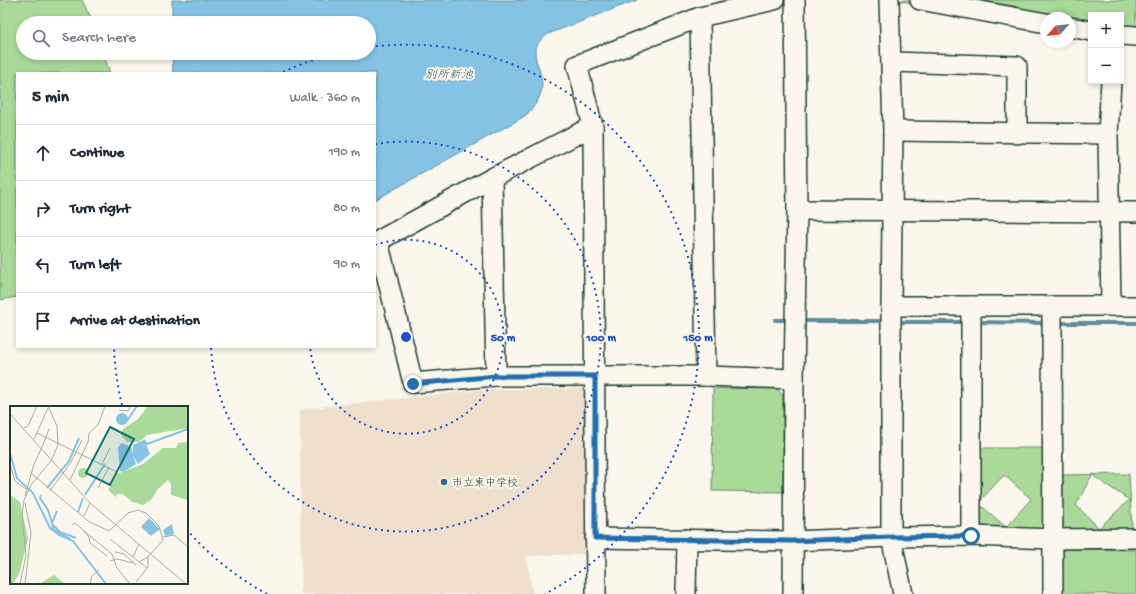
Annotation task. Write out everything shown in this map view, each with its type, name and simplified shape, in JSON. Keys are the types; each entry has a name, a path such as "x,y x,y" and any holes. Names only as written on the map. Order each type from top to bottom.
{"street":[{"path":"596,594 593,126 577,65 700,17 774,0"},
{"path":"793,594 792,541 797,210 795,0"},
{"path":"889,0 893,131 891,537 903,594"},
{"path":"920,0 1040,22"},
{"path":"700,17 706,376"},
{"path":"1076,28 1088,30"},
{"path":"1124,35 1136,36"},
{"path":"892,62 1017,66 1017,134"},
{"path":"1111,84 1108,134 1111,306"},
{"path":"593,126 492,178 378,241 413,384 496,376 706,376 794,379"},
{"path":"893,131 1017,134 1108,134"},
{"path":"492,178 496,376"},
{"path":"797,210 892,209 1136,212"},
{"path":"891,306 1136,306"},
{"path":"971,306 971,536"},
{"path":"1052,306 1053,594"},
{"path":"595,538 792,541 891,537 971,536 1054,539 1136,538"},
{"path":"686,594 687,539"}],"shaded area":[{"name":"市立東中学校","path":"583,388 587,393 586,554 526,556 533,594 301,594 300,409 481,390"}],"green space":[{"path":"0,0 82,0 90,16 16,16 16,60 105,60 110,72 16,72 16,297 0,300"},
{"path":"895,0 1136,0 1136,27 1124,26 1124,12 1088,12 1088,23 1076,20 1076,12 1040,12 1040,18 1010,19"},
{"path":"713,388 777,389 783,395 783,492 712,491"},
{"path":"975,448 1046,448 1047,525 1040,531 980,527 979,503 1006,527 1031,499 1004,475 978,503"},
{"path":"1129,474 1132,530 1065,532 1058,525 1058,475","holes":["1092,475 1129,500 1099,528 1076,505"]},
{"path":"1067,549 1136,550 1136,594 1058,594 1058,553"}],"water":[{"name":"別所新池","path":"172,0 637,0 548,34 541,40 535,52 542,84 541,94 534,106 525,116 376,199 376,72 173,72 172,60 376,60 376,16 172,16"}],"waterway":[{"path":"775,320 791,320"},
{"path":"799,321 887,321"},
{"path":"895,322 967,322"},
{"path":"975,322 1047,323"},
{"path":"1057,323 1136,323"}],"place":[{"name":"市立東中学校","path":"444,482"}],"route":[{"path":"413,384 496,376 595,376 595,538 792,541 891,537 971,536"}]}
